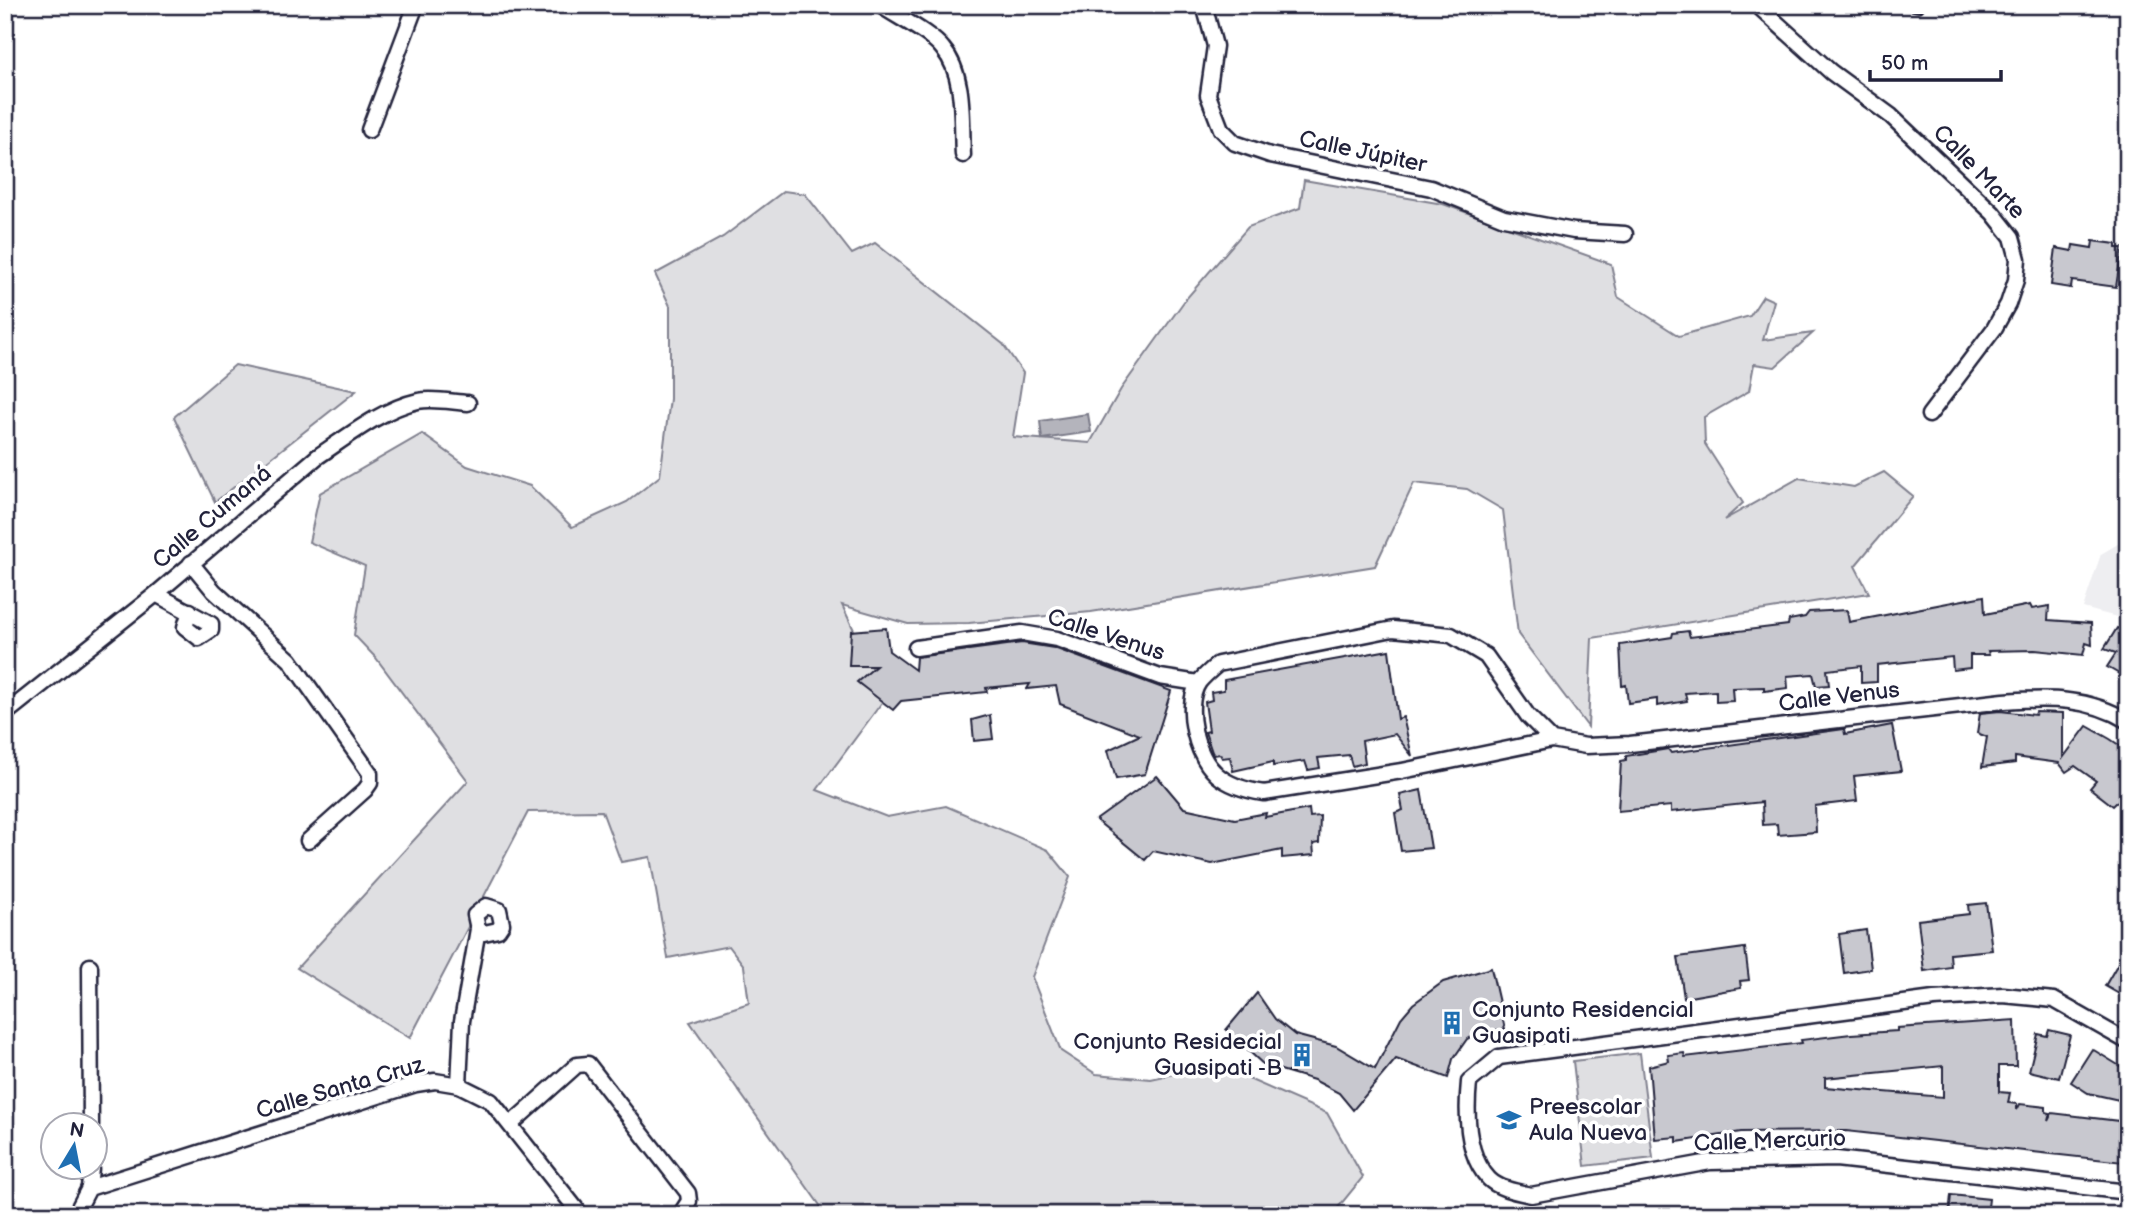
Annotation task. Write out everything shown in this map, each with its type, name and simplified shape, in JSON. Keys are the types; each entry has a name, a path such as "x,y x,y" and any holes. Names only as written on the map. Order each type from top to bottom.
{"street":[{"path":"369,130 416,5"},
{"path":"880,5 942,47 954,67 960,105 963,155"},
{"name":"Calle Júpiter","path":"1204,5 1214,46 1208,95 1221,129 1236,143 1270,155 1431,188 1504,218 1574,231 1625,234"},
{"name":"Calle Marte","path":"1757,5 1831,72 1891,116 1993,213 2012,237 2018,258 2016,280 2008,304 1994,329 1929,415"},
{"name":"Calle Cumaná","path":"5,713 156,594 317,457 368,424 419,401 468,403"},
{"path":"191,563 214,591 290,660 370,773 370,783 365,790 308,841"},
{"path":"156,594 190,611"},
{"path":"1198,683 1219,664 1393,629 1430,631 1451,635 1486,656 1528,716 1552,740"},
{"name":"Calle Venus","path":"916,648 1022,633 1057,639 1160,677 1198,683 1191,719 1201,758 1228,783 1264,793 1365,777 1552,740 1586,746 1630,744 2037,699 2088,703 2128,720"},
{"path":"459,1085 461,1021 478,929"},
{"path":"90,966 91,1112"},
{"name":"Calle Mercurio","path":"2128,1042 2053,1000 2003,995 1934,999 1499,1057 1469,1082 1467,1099 1473,1147 1489,1179 1508,1189 1531,1195 1710,1162 1836,1159 2128,1192"},
{"path":"511,1124 578,1065 588,1064 688,1193 687,1207 680,1215"},
{"name":"Calle Santa Cruz","path":"89,1188 416,1084 435,1081 459,1085 491,1101 581,1215"},
{"path":"75,1215 90,1182"}],"lane":[{"path":"1909,5 1918,7"}],"shaded area":[{"path":"1304,180 1443,204 1611,264 1618,297 1679,336 1750,316 1763,296 1774,301 1763,340 1813,333 1775,367 1754,364 1749,391 1704,417 1705,444 1743,503 1724,520 1799,478 1854,487 1884,472 1913,496 1855,566 1869,593 1592,638 1588,727 1518,634 1503,510 1467,489 1414,483 1375,566 1091,612 969,623 908,624 842,605 886,697 817,790 887,817 946,806 1048,850 1070,877 1032,977 1061,1051 1096,1074 1151,1079 1201,1068 1244,1077 1327,1113 1363,1177 1332,1215 834,1215 824,1211 690,1022 749,1003 744,966 729,946 668,958 650,857 621,862 602,811 528,812 410,1038 297,968 468,781 376,658 354,635 365,566 309,542 320,493 422,434 467,466 530,486 572,527 627,502 660,476 670,399 670,306 655,274 723,237 784,191 805,194 852,254 875,243 1003,344 1023,373 1013,437 1090,443 1121,389 1185,300 1248,227 1300,208"},
{"path":"235,365 356,391 215,502 174,417"},
{"path":"1088,414 1091,432 1042,439 1040,421"},
{"path":"2128,538 2128,620 2083,608 2101,554"},
{"path":"1640,1053 1653,1158 1585,1166 1573,1061"}],"building":[{"path":"2093,241 2116,244 2116,248 2122,248 2116,287 2072,281 2071,288 2051,285 2056,248 2072,251 2073,245 2092,248"},
{"path":"1984,596 1985,614 2030,605 2032,609 2049,606 2048,620 2091,623 2092,645 2086,643 2083,655 2035,650 1988,651 1989,655 1970,655 1970,668 1953,670 1952,657 1877,665 1877,682 1861,683 1861,666 1827,670 1829,685 1816,686 1813,674 1787,676 1788,688 1764,691 1764,687 1732,688 1733,701 1716,702 1716,691 1685,693 1687,701 1657,706 1657,699 1628,703 1626,685 1622,686 1620,645 1672,637 1673,633 1688,631 1690,637 1788,625 1789,620 1805,617 1809,612 1847,610 1849,622"},
{"path":"886,628 889,651 915,670 916,657 1022,643 1054,648 1171,691 1145,774 1116,779 1108,750 1140,735 1060,704 1056,686 1027,689 1030,684 986,688 987,692 901,701 893,710 857,682 876,666 849,666 851,631"},
{"path":"2117,628 2128,633 2128,679 2107,667 2116,653 2104,649"},
{"path":"1389,650 1398,719 1403,717 1412,756 1395,734 1362,741 1365,763 1352,766 1349,755 1318,758 1320,768 1308,770 1305,761 1273,766 1273,762 1233,771 1230,757 1222,758 1220,754 1214,755 1212,752 1205,732 1209,731 1205,702 1212,700 1211,692 1224,690 1224,680"},
{"path":"2000,711 2035,715 2036,712 2063,713 2063,758 2087,726 2110,739 2128,751 2128,791 2113,806 2090,788 2096,781 2075,766 2066,772 2059,763 2015,757 2015,763 1982,767 1987,737 1977,733 1980,713"},
{"path":"990,715 993,739 974,741 972,720"},
{"path":"1892,725 1901,771 1854,776 1857,801 1815,806 1816,832 1778,835 1777,824 1763,825 1762,802 1671,812 1671,806 1618,811 1621,761 1626,760 1626,756 1668,749 1671,753 1844,729 1845,734"},
{"path":"1157,776 1184,808 1235,819 1309,809 1310,817 1320,816 1319,843 1313,844 1314,855 1282,858 1282,850 1212,864 1153,851 1145,860 1096,820"},
{"path":"1421,790 1431,848 1401,851 1395,813 1403,810 1400,795"},
{"path":"1986,903 1992,950 1950,954 1951,967 1924,971 1918,920 1969,914 1968,905"},
{"path":"1866,930 1871,969 1844,973 1839,934"},
{"path":"2128,946 2128,999 2105,986"},
{"path":"1745,948 1749,980 1740,981 1741,988 1684,998 1678,957"},
{"path":"1491,968 1505,1029 1480,1032 1467,1039 1453,1059 1448,1078 1396,1059 1353,1110 1339,1093 1314,1080 1264,1065 1226,1030 1257,993 1275,1019 1295,1035 1336,1046 1375,1069 1401,1018 1413,1004 1443,982"},
{"path":"2015,1020 2016,1066 1999,1066 1999,1092 2010,1093 2008,1103 2017,1104 2017,1110 2020,1104 2046,1107 2046,1112 2050,1113 2048,1121 2052,1113 2127,1122 2123,1162 1846,1131 1741,1132 1677,1142 1677,1137 1655,1139 1649,1066 1669,1061 1668,1055 1684,1053 1685,1057 1802,1043 1801,1040 1897,1031 1897,1028","holes":["1943,1066 1943,1097 1825,1087 1825,1078"]},
{"path":"2049,1030 2070,1035 2059,1078 2029,1071 2038,1034 2047,1036"},
{"path":"2092,1049 2128,1071 2128,1102 2088,1093 2071,1082"},
{"path":"1951,1195 1989,1199 1987,1215 1949,1215"}],"place":[{"name":"Conjunto Residencial Guasipati","path":"1452,1023"},
{"name":"Conjunto Residecial Guasipati -B","path":"1302,1055"},
{"name":"Preescolar Aula Nueva","path":"1509,1120"}]}
